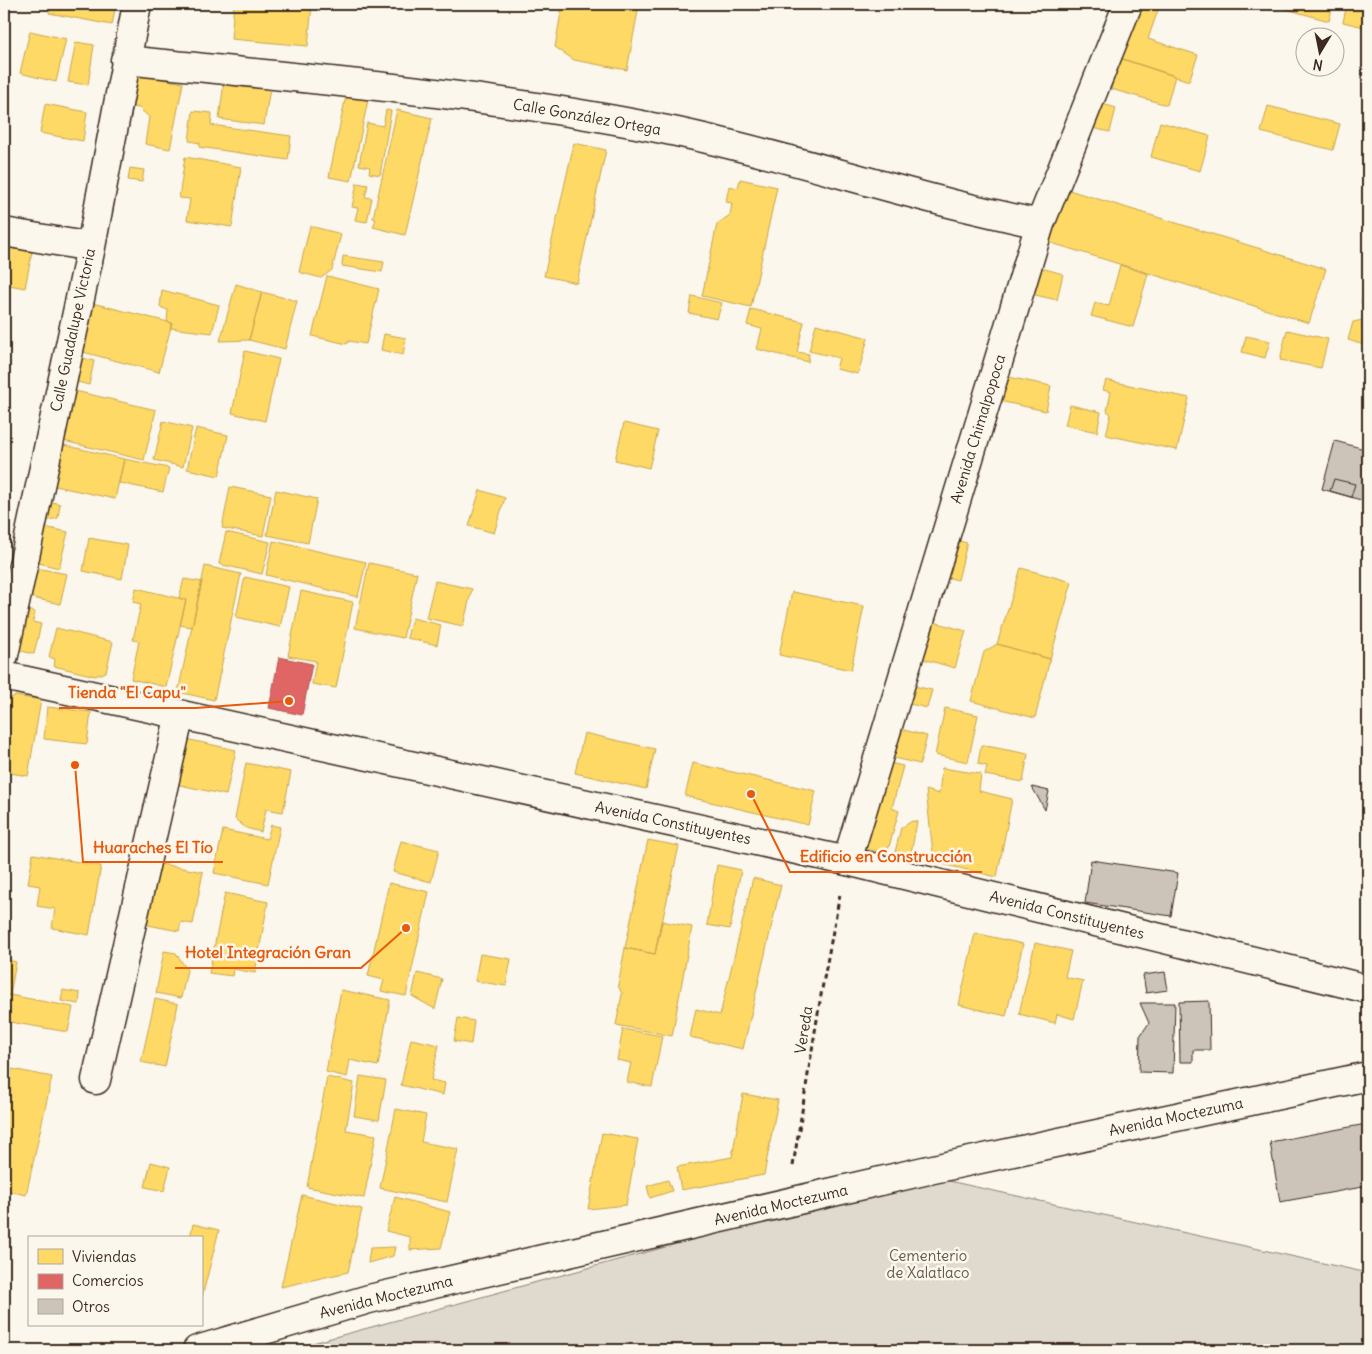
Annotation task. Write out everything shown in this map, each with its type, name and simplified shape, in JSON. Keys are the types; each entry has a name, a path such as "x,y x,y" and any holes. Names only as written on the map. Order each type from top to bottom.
{"street":[{"name":"Calle Guadalupe Victoria","path":"4,655 91,247 137,4"},
{"name":"Avenida Chimalpopoca","path":"847,861 1040,224 1128,4"},
{"name":"Calle González Ortega","path":"125,60 454,94 568,112 678,132 802,162 952,204 1040,224"},
{"path":"4,232 91,247"},
{"name":"Avenida Constituyentes","path":"4,676 847,861 1368,989"},
{"path":"96,1080 180,714"},
{"name":"Avenida Moctezuma","path":"197,1350 369,1299 933,1169 1368,1076"}],"path":[{"name":"Vereda","path":"787,1204 822,989 847,861"}],"green space":[{"name":"Cementerio de Xalatlaco","path":"926,1176 1368,1273 1368,1350 287,1350"}],"building: Viviendas":[{"path":"51,4 116,4 112,25 49,13"},
{"path":"75,4 105,4 104,9"},
{"path":"234,4 312,4 308,46 231,39"},
{"path":"569,4 639,5 627,70 574,60 555,47 562,7 568,8"},
{"path":"1133,4 1160,4 1148,39 1198,55 1189,81 1116,57"},
{"path":"1268,4 1333,4 1329,21"},
{"path":"1347,4 1368,4 1368,28 1343,22"},
{"path":"30,31 66,39 56,82 20,73"},
{"path":"76,42 94,45 88,85 68,82"},
{"path":"1120,58 1175,76 1167,105 1111,89"},
{"path":"135,74 183,83 170,149 145,144 149,117 139,108 128,106"},
{"path":"224,82 270,88 264,125 219,119"},
{"path":"346,96 368,100 351,181 329,177"},
{"path":"1093,101 1116,108 1110,132 1087,127"},
{"path":"45,104 87,112 83,141 40,133"},
{"path":"1268,106 1340,124 1333,150 1261,132"},
{"path":"386,110 391,111 380,175 369,173 370,167 359,165 367,123 383,126"},
{"path":"397,110 432,118 405,235 373,227 376,219 373,218"},
{"path":"193,111 212,113 211,125 291,136 288,160 199,147 200,143 189,141"},
{"path":"1160,122 1210,136 1200,171 1151,157"},
{"path":"574,143 606,150 577,283 544,276"},
{"path":"185,157 241,167 232,227 187,220 190,199 179,198"},
{"path":"130,168 144,170 142,182 128,180"},
{"path":"740,179 777,187 751,307 702,296 717,224 730,215 732,203 726,202 729,186 738,188"},
{"path":"357,183 368,185 365,197 372,198 367,222 355,220 358,208 352,207"},
{"path":"1059,187 1326,269 1309,323 1042,240"},
{"path":"310,226 341,234 332,270 321,278 299,272"},
{"path":"4,247 32,252 25,288 4,284"},
{"path":"343,256 384,262 382,272 342,266"},
{"path":"1120,265 1148,274 1133,327 1091,316 1095,303 1109,306"},
{"path":"1038,267 1063,274 1057,300 1031,294"},
{"path":"327,276 379,289 366,344 349,341 347,344 312,336"},
{"path":"1368,282 1368,315 1361,302"},
{"path":"236,284 262,292 249,340 220,341"},
{"path":"162,290 219,305 212,333 170,328 172,323 167,322 168,310 160,307"},
{"path":"262,292 297,301 285,349 249,340"},
{"path":"692,296 722,303 717,319 689,313"},
{"path":"92,303 172,323 159,372 79,351"},
{"path":"751,309 804,322 797,352 809,354 808,362 757,349 762,329 747,325"},
{"path":"1368,319 1368,346 1348,340 1353,322"},
{"path":"816,324 868,338 858,374 836,369 839,358 809,351"},
{"path":"1287,330 1328,339 1321,368 1280,360"},
{"path":"384,334 406,338 403,355 381,350"},
{"path":"1246,336 1270,341 1265,358 1242,352"},
{"path":"245,351 279,359 265,421 232,413"},
{"path":"80,357 94,361 89,385 74,381"},
{"path":"1004,376 1051,386 1046,411 999,401"},
{"path":"1106,380 1189,398 1177,450 1106,435 1111,414 1107,411 1111,392 1103,390"},
{"path":"67,389 156,410 144,460 55,439"},
{"path":"1070,405 1101,412 1097,432 1065,425"},
{"path":"163,421 192,428 183,467 154,460"},
{"path":"624,423 658,431 649,468 615,460"},
{"path":"196,428 228,435 219,476 187,469"},
{"path":"55,443 124,459 115,499 46,484"},
{"path":"124,459 169,468 163,492 119,483"},
{"path":"230,487 271,495 263,536 222,528"},
{"path":"276,490 317,499 308,543 267,535"},
{"path":"480,490 505,498 494,533 469,526"},
{"path":"42,499 60,504 58,518 37,523"},
{"path":"39,526 68,532 59,568 31,561"},
{"path":"226,532 270,542 262,574 219,564"},
{"path":"89,538 128,545 122,579 83,571"},
{"path":"947,538 967,543 958,580 938,575"},
{"path":"273,541 366,562 358,597 266,575"},
{"path":"369,563 417,573 403,638 355,628"},
{"path":"205,566 241,574 214,700 178,692"},
{"path":"31,567 67,574 60,604 24,596"},
{"path":"1021,568 1072,582 1050,659 997,644"},
{"path":"245,577 289,587 280,627 236,617"},
{"path":"184,579 202,582 192,627 180,625 186,600 179,598"},
{"path":"435,581 472,589 463,626 426,618"},
{"path":"136,588 186,600 166,687 131,679 139,641 133,640 141,604 133,602"},
{"path":"301,591 353,602 336,688 312,684 316,661 288,656"},
{"path":"792,592 864,606 851,670 779,655"},
{"path":"18,608 35,612 33,622 41,624 34,654 9,648"},
{"path":"412,618 441,625 437,645 407,638"},
{"path":"927,620 966,631 955,668 916,657"},
{"path":"56,628 113,642 106,672 95,676 54,666 55,659 49,657"},
{"path":"997,644 1050,659 1035,718 971,701 984,652"},
{"path":"905,684 932,690 927,708 901,702"},
{"path":"15,696 41,700 28,776 4,772 4,701"},
{"path":"47,707 91,712 87,744 44,739"},
{"path":"945,708 978,715 968,762 935,755"},
{"path":"896,728 927,736 920,764 889,757"},
{"path":"584,733 655,749 646,789 575,773"},
{"path":"181,738 236,750 226,795 171,783"},
{"path":"981,745 1028,754 1023,782 985,775 987,766 978,764"},
{"path":"881,761 903,766 892,808 899,811 887,854 859,847"},
{"path":"246,763 291,772 283,812 266,809 261,832 246,828 235,819"},
{"path":"693,763 816,791 808,825 685,796"},
{"path":"942,768 981,774 979,791 1012,799 997,877 934,862 926,790 939,794"},
{"path":"912,821 917,822 911,853 895,852 901,828"},
{"path":"271,825 280,827 268,884 214,873 223,830 267,839"},
{"path":"648,840 679,846 655,954 625,948"},
{"path":"401,841 439,850 431,882 393,872"},
{"path":"33,854 101,866 89,935 52,928 55,909 37,906 40,886 28,884"},
{"path":"151,862 203,872 193,924 181,922 179,931 148,925 149,919 139,917"},
{"path":"717,865 741,870 730,929 707,925"},
{"path":"753,878 781,885 743,1049 690,1037 696,1009 720,1015"},
{"path":"389,883 429,892 406,996 381,991 384,980 368,976"},
{"path":"225,893 268,902 255,973 233,969 232,976 209,973"},
{"path":"661,921 692,927 672,1036 616,1025 622,994 618,985 625,948 655,954"},
{"path":"975,933 1023,944 1006,1016 959,1005"},
{"path":"1035,943 1071,951 1065,977 1083,981 1074,1019 1057,1014 1055,1023 1019,1014"},
{"path":"164,951 176,953 187,970 181,998 156,993"},
{"path":"480,954 511,959 506,986 475,981"},
{"path":"4,959 16,962 10,995 4,994"},
{"path":"417,973 442,979 435,1009 412,996"},
{"path":"63,990 80,993 79,1004 61,1001"},
{"path":"341,990 390,1000 378,1066 350,1060 347,1077 326,1072"},
{"path":"4,994 73,1007 68,1032 4,1021"},
{"path":"155,999 178,1004 165,1067 141,1062"},
{"path":"458,1018 474,1021 471,1044 454,1041"},
{"path":"623,1029 662,1036 652,1087 627,1082 631,1063 617,1060"},
{"path":"411,1039 439,1045 431,1080 445,1083 443,1095 401,1085"},
{"path":"12,1069 52,1077 26,1195 4,1190 4,1099 6,1099"},
{"path":"360,1076 386,1080 379,1120 354,1116"},
{"path":"327,1077 354,1083 346,1130 376,1135 364,1198 307,1187"},
{"path":"743,1094 778,1100 764,1175 681,1190 677,1167 732,1157"},
{"path":"396,1109 426,1115 421,1142 458,1149 447,1202 380,1188"},
{"path":"602,1133 638,1139 626,1205 588,1209"},
{"path":"151,1162 170,1167 164,1191 145,1187"},
{"path":"668,1180 672,1191 650,1198 647,1186"},
{"path":"302,1195 362,1209 348,1272 281,1287"},
{"path":"395,1197 450,1212 441,1248 410,1250 410,1237 386,1231"},
{"path":"193,1224 219,1230 202,1297 202,1236 190,1236"},
{"path":"395,1247 393,1256 368,1263 370,1248"},
{"path":"4,1310 9,1310 4,1334"}],"building: Comercios":[{"path":"279,657 312,664 302,715 269,708"}],"building: Otros":[{"path":"1335,441 1368,450 1368,502 1322,489"},
{"path":"1334,479 1355,484 1351,497 1330,491"},
{"path":"1032,787 1049,791 1045,810"},
{"path":"1091,860 1178,873 1171,916 1085,903"},
{"path":"1165,972 1168,990 1146,993 1143,975"},
{"path":"1209,1001 1210,1050 1193,1050 1193,1062 1180,1062 1179,1002"},
{"path":"1140,1003 1175,1003 1173,1073 1139,1072 1140,1036 1149,1023"},
{"path":"1366,1124 1368,1139 1368,1186 1280,1202 1270,1142"}],"place":[{"name":"Tienda \"El Capu\"","path":"289,701"},
{"name":"Huaraches El Tío","path":"75,765"},
{"name":"Edificio en Construcción","path":"751,794"},
{"name":"Hotel Integración Gran","path":"406,928"}]}
